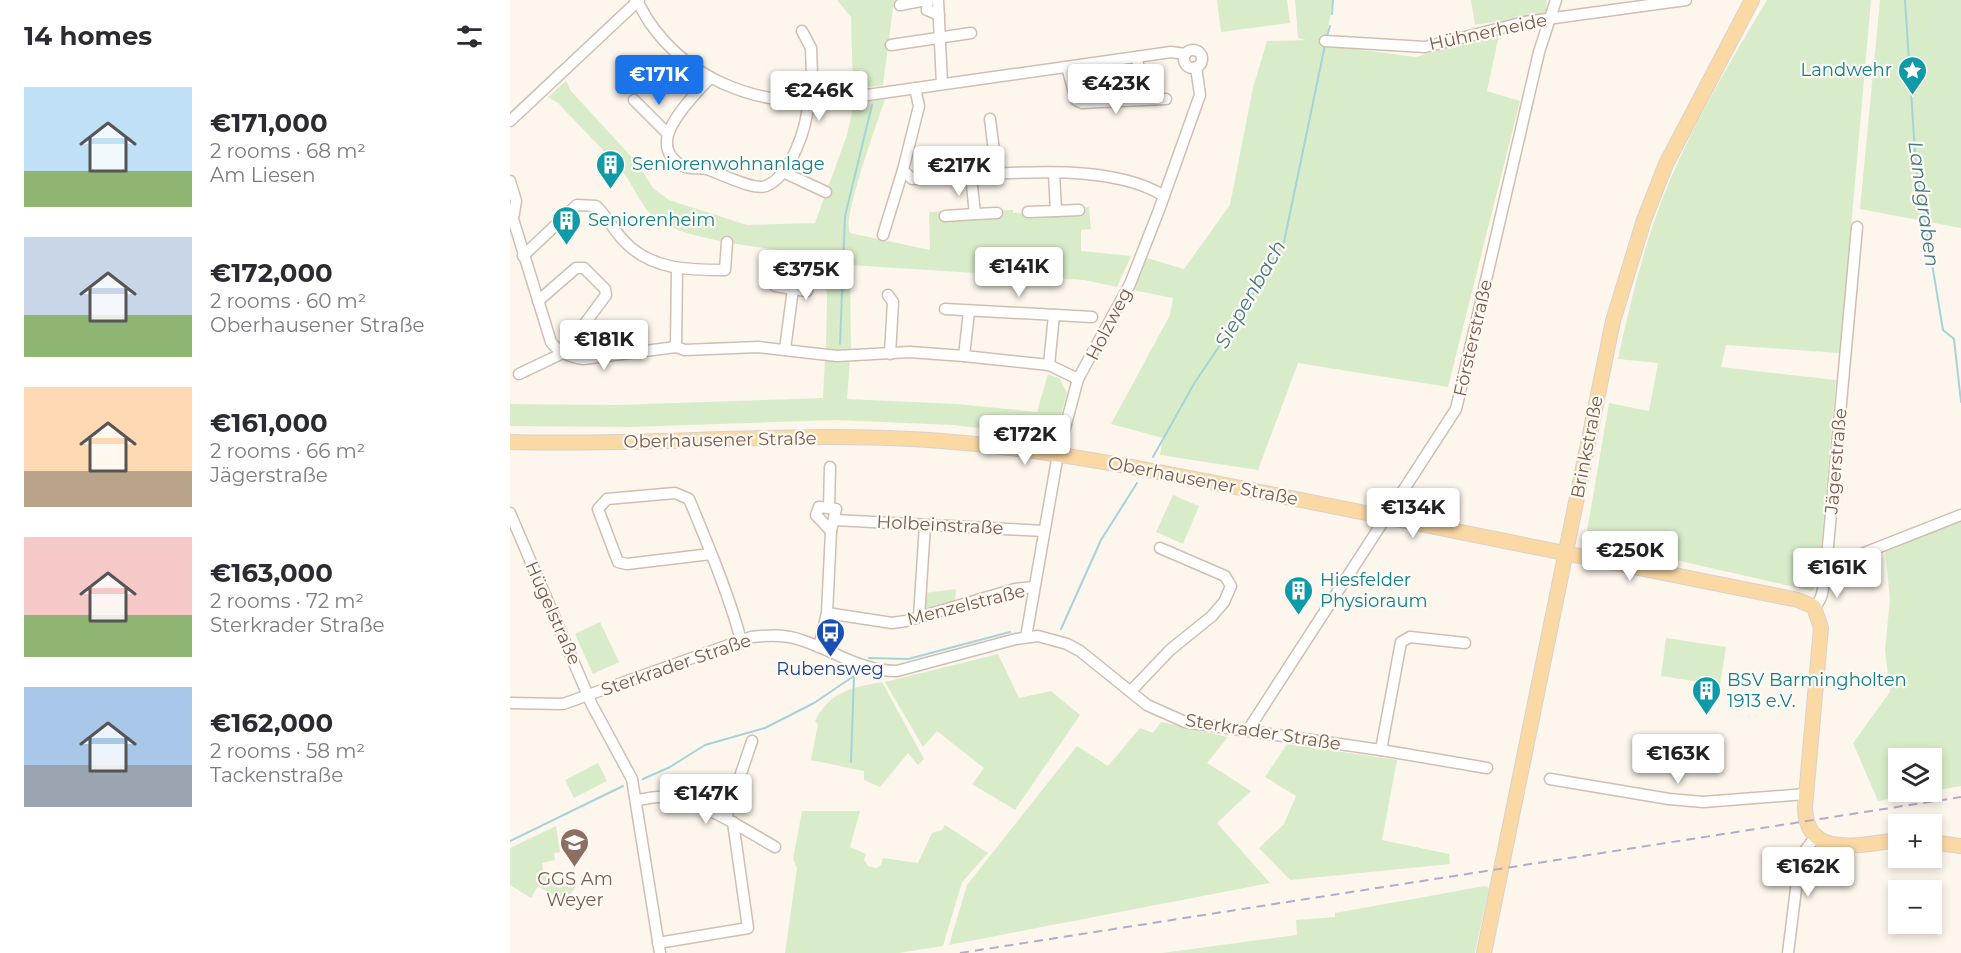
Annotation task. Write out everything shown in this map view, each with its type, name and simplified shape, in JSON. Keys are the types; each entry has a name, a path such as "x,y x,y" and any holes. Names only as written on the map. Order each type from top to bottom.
{"main road":[{"name":"Brinkstraße","path":"1484,953 1613,321 1644,220 1686,123 1752,0"},
{"name":"Oberhausener Straße","path":"510,442 565,444 741,438 853,438 929,440 1058,454 1566,552 1798,600 1814,608"},
{"path":"1814,608 1821,628 1805,813 1817,835 1830,844 1840,846 1888,841"},
{"path":"1942,843 1961,846"}],"street":[{"path":"900,5 927,0 927,10 939,15"},
{"path":"938,0 942,84"},
{"name":"Försterstraße","path":"1248,730 1456,409 1539,52 1556,0"},
{"name":"Hühnerheide","path":"1325,41 1425,47 1482,31 1686,0"},
{"path":"510,120 637,1 650,23 675,52 710,78 749,95 774,101 810,103 1137,57 1143,100"},
{"path":"710,78 683,108 668,134 669,154 677,162 689,168 702,168 730,176 747,186 766,186 783,172 801,138 810,103 811,48 802,31"},
{"path":"891,45 971,33"},
{"name":"Holzweg","path":"1026,637 1058,454 1078,379 1130,284 1200,95 1202,60 1198,51 1137,57"},
{"path":"1067,67 1076,100 1082,103 1166,99"},
{"path":"883,235 919,106 915,88"},
{"path":"634,100 668,134"},
{"path":"990,118 996,175"},
{"path":"903,170 912,178 1089,174 1146,185 1164,196"},
{"path":"783,172 789,177 826,192"},
{"path":"1054,173 1056,211"},
{"path":"971,176 975,214"},
{"path":"510,181 516,201 513,219 523,256 551,342 563,353 583,359 676,347 785,349 848,355 910,352 1049,365 1078,379"},
{"path":"523,256 576,205 584,204 596,206 603,212 625,242 640,255 677,269 725,270 728,242"},
{"path":"1028,212 1079,210"},
{"path":"945,216 997,213"},
{"name":"Jägerstraße","path":"1814,608 1823,597 1825,574 1831,566 1827,557 1857,227"},
{"path":"519,374 563,353 605,300 605,289 584,268 576,268 538,301"},
{"path":"676,347 677,269"},
{"path":"776,286 807,291"},
{"path":"785,349 793,289"},
{"path":"888,295 893,302 890,354"},
{"path":"945,309 1092,317"},
{"path":"964,356 969,311"},
{"path":"1049,365 1054,315"},
{"path":"819,647 827,614 833,525 816,515 819,507 829,508 830,467"},
{"path":"711,554 627,564 618,562 597,509 607,499 682,494 689,499 711,554 741,640"},
{"name":"Hügelstraße","path":"510,513 588,695 632,779 659,948"},
{"path":"1831,566 1961,515"},
{"name":"Holbeinstraße","path":"833,525 925,525 1044,531"},
{"path":"919,617 925,525"},
{"path":"1131,692 1170,650 1212,616 1230,592 1231,586 1225,576 1160,548"},
{"name":"Menzelstraße","path":"827,614 892,622 919,617 1015,589 1034,587"},
{"name":"Sterkrader Straße","path":"510,703 563,704 741,640 778,636 800,639 868,669 897,671 1026,637 1038,636 1067,644 1147,705 1185,722 1381,750 1487,768"},
{"path":"1381,750 1401,642 1410,638 1465,643"},
{"path":"659,948 748,928 730,820 752,741"},
{"path":"1550,779 1669,799 1703,802 1806,794"},
{"path":"637,800 664,796 678,798 730,820 775,847"},
{"path":"1788,953 1800,857 1817,835"}],"green space":[{"path":"837,0 894,0 883,85 853,89 851,17"},
{"path":"1217,0 1287,0 1290,23 1221,32"},
{"path":"1295,0 1333,0 1325,45 1416,57 1500,30 1487,91 1520,101 1448,387 1298,363 1258,470 1160,455 1163,438 1111,424 1170,315 1173,298 1132,290 1147,258 1184,269 1230,205 1253,88 1267,41 1306,40 1298,38"},
{"path":"1471,0 1547,0 1546,14 1475,25"},
{"path":"1767,0 1871,0 1840,353 1726,345 1721,367 1836,380 1818,583 1812,591 1597,542 1587,531 1609,403 1649,411 1658,363 1618,359 1636,283 1659,208 1694,128"},
{"path":"1880,0 1961,0 1961,228 1860,209"},
{"path":"566,81 571,91 639,165 653,188 669,200 747,225 815,223 847,135 854,103 885,99 851,209 850,233 930,250 929,212 1013,210 1013,213 1080,213 1080,208 1089,207 1091,229 1081,230 1081,251 1131,256 1117,287 1084,280 850,265 851,351 826,350 827,296 822,255 712,239 670,227 656,219 646,209 628,180 608,156 558,103 548,97"},
{"path":"825,359 850,360 847,399 957,404 1037,412 1048,374 1060,379 1067,393 1055,436 953,425 834,420 629,427 510,426 510,404 618,405 823,398"},
{"path":"1173,495 1199,506 1183,544 1156,532"},
{"path":"1961,518 1961,786 1942,789 1942,748 1888,748 1888,799 1878,801 1853,743 1890,692 1885,650 1890,599 1885,549"},
{"path":"956,589 955,602 929,609 924,608 924,593"},
{"path":"600,622 619,662 593,674 575,634"},
{"path":"1666,638 1726,647 1720,685 1661,676"},
{"path":"998,654 1019,698 1051,691 1080,715 1015,810 972,784 984,768 937,731 923,747 885,682"},
{"path":"882,682 924,759 918,765 908,753 880,787 864,780 864,771 811,760 818,724 815,721 827,703 843,692"},
{"path":"1161,722 1228,737 1207,763 1251,791 1217,823 1270,883 949,945 967,885 1077,746 1108,766 1140,728 1153,733"},
{"path":"1287,744 1397,760 1382,840 1449,854 1450,864 1290,880 1259,848 1284,824 1296,796 1265,777"},
{"path":"598,763 607,781 574,798 565,780"},
{"path":"802,811 860,811 850,847 866,854 864,860 868,866 876,868 881,865 883,858 918,863 932,833 942,830 945,825 988,853 962,882 943,946 899,953 785,953 797,868 793,859"},
{"path":"556,826 560,852 554,853 555,860 542,863 544,876 554,875 555,881 569,879 576,886 565,903 538,886 531,898 510,885 510,848"},
{"path":"1485,886 1489,888 1475,953 1162,953 1297,935 1296,920 1335,917 1335,913"}],"waterway":[{"name":"Siepenbach","path":"1332,14 1333,0"},
{"name":"Landgraben","path":"1905,0 1916,167 1943,330 1954,339 1961,402"},
{"path":"1327,36 1330,26"},
{"name":"Siepenbach","path":"1153,457 1195,382 1235,323 1284,242 1325,45"},
{"path":"840,344 845,216 872,105"},
{"name":"Siepenbach","path":"1061,629 1101,540 1137,483"},
{"name":"Siepenbach","path":"869,658 908,659 1010,632"},
{"path":"851,762 854,676"},
{"name":"Siepenbach","path":"643,779 670,767 705,745 765,728 814,703 854,676"},
{"name":"Siepenbach","path":"510,841 623,786"}],"railway":[{"path":"960,953 1961,797"}],"place":[{"name":"Landwehr","path":"1913,96"},
{"name":"Seniorenwohnanlage","path":"611,190"},
{"name":"Seniorenheim","path":"567,246"},
{"name":"Hiesfelder Physioraum","path":"1299,616"},
{"name":"Rubensweg","path":"830,658"},
{"name":"BSV Barmingholten 1913 e.V.","path":"1706,716"},
{"name":"GGS Am Weyer","path":"575,868"}]}
